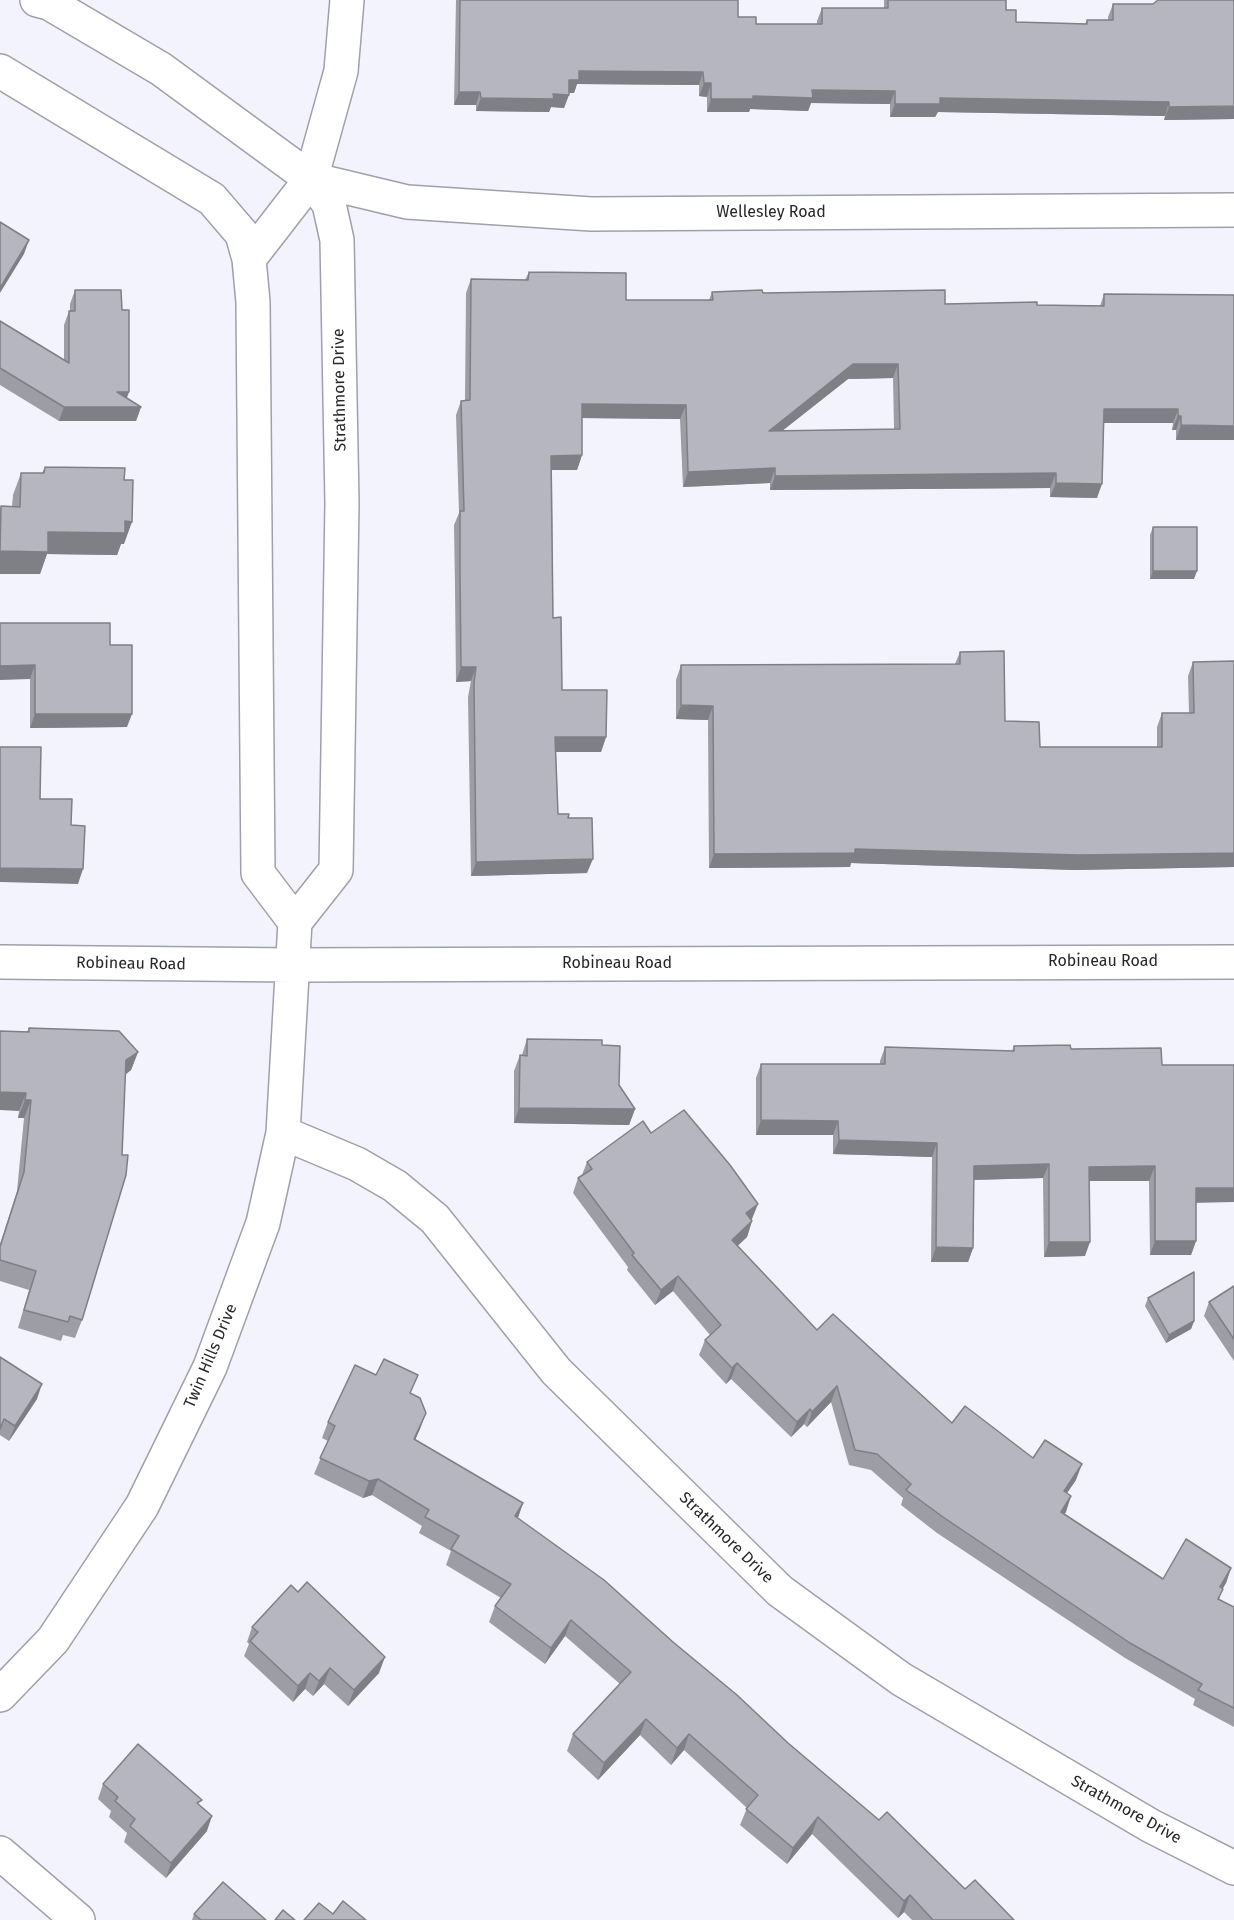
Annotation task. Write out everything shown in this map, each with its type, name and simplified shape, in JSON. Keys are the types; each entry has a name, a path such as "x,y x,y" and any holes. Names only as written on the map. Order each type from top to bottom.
{"street":[{"name":"Strathmore Drive","path":"37,0 49,3 161,69 311,179 329,204 337,240 342,503 336,870 295,922"},
{"path":"249,259 311,179 341,71 347,0"},
{"path":"0,70 212,200 242,234 249,259 253,302 258,873 295,922 293,965"},
{"name":"Wellesley Road","path":"311,179 407,202 591,214 1234,210"},
{"name":"Robineau Road","path":"0,962 293,965 1234,962"},
{"name":"Twin Hills Drive","path":"0,1695 52,1641 142,1506 214,1356 263,1223 283,1133 293,965"},
{"name":"Strathmore Drive","path":"283,1133 357,1164 395,1186 435,1220 556,1371 780,1591 901,1679 1151,1826 1234,1869"},
{"path":"0,1853 78,1920"}],"building":[{"path":"460,0 738,0 738,17 756,17 756,24 822,24 822,8 888,8 888,0 1006,0 1006,10 1016,10 1016,22 1087,24 1087,20 1113,20 1113,4 1153,4 1158,0 1234,0 1234,106 1169,107 1169,102 940,98 940,104 895,104 895,91 812,90 813,98 753,96 753,99 711,99 711,83 704,83 703,72 579,71 579,80 569,80 569,95 553,94 554,99 481,98 480,92 459,92"},
{"path":"0,222 29,240 0,288"},
{"path":"529,272 626,273 626,300 713,300 712,292 762,290 763,293 945,290 945,304 1037,302 1037,305 1104,306 1104,294 1234,295 1234,426 1181,425 1178,409 1104,409 1102,484 1056,483 1056,473 775,476 775,468 688,472 686,405 582,404 582,455 551,456 553,618 561,617 562,690 607,690 606,737 555,737 558,814 569,814 568,818 592,818 593,859 476,862 474,683 476,667 461,667 460,573 460,511 464,511 461,401 470,400 471,279 528,280","holes":["853,364 898,364 900,429 769,431"]},
{"path":"75,290 121,290 122,310 129,310 129,392 117,392 141,407 64,407 0,368 0,321 69,363 69,311 75,311"},
{"path":"45,467 125,468 124,480 133,480 132,522 125,521 125,533 48,532 48,552 0,551 1,506 20,507 21,473 44,473"},
{"path":"1153,527 1197,527 1197,571 1153,571"},
{"path":"0,623 110,623 110,645 132,645 132,714 35,714 35,665 0,666"},
{"path":"1004,651 1005,721 1039,722 1040,747 1162,747 1162,713 1194,713 1193,662 1234,661 1234,853 1080,855 855,849 855,853 714,854 713,706 681,705 681,665 960,664 960,652"},
{"path":"0,747 41,747 40,799 72,799 71,825 85,826 83,869 0,868"},
{"path":"29,1028 119,1031 138,1052 126,1060 122,1155 128,1155 126,1175 82,1320 70,1316 68,1322 24,1310 36,1271 0,1260 0,1247 24,1172 31,1100 25,1100 26,1093 0,1092 0,1031 29,1032"},
{"path":"527,1039 602,1040 602,1045 620,1046 619,1085 635,1109 519,1108 520,1055 527,1056"},
{"path":"1070,1045 1071,1049 1161,1048 1162,1065 1234,1065 1234,1188 1196,1188 1196,1241 1155,1241 1155,1166 1089,1167 1090,1242 1049,1242 1049,1164 974,1166 973,1248 936,1247 937,1143 839,1140 838,1121 761,1120 761,1064 885,1064 885,1047 1014,1051 1014,1046"},
{"path":"684,1110 730,1165 758,1204 746,1213 752,1221 732,1240 817,1330 833,1314 952,1423 965,1406 1033,1458 1045,1440 1082,1464 1064,1491 1071,1496 1061,1512 1163,1579 1186,1539 1231,1568 1220,1587 1223,1589 1218,1599 1234,1607 1234,1708 1198,1690 1202,1684 1130,1643 943,1517 906,1490 911,1484 877,1454 855,1450 837,1386 812,1412 810,1409 797,1422 737,1363 732,1368 705,1340 721,1325 678,1276 661,1290 632,1255 634,1253 578,1178 592,1169 587,1162 643,1121 651,1133"},
{"path":"1194,1272 1194,1321 1169,1335 1148,1298"},
{"path":"1234,1286 1234,1339 1209,1302"},
{"path":"0,1357 42,1384 15,1426 4,1419 0,1429"},
{"path":"384,1359 418,1375 410,1393 420,1398 426,1413 414,1439 523,1503 515,1516 604,1580 737,1695 788,1743 879,1820 887,1812 965,1889 975,1880 1014,1920 933,1920 910,1895 904,1901 818,1817 793,1848 746,1809 758,1795 689,1734 677,1748 646,1719 604,1763 573,1734 631,1672 571,1620 551,1648 495,1606 511,1584 451,1549 459,1536 425,1517 429,1510 378,1479 369,1481 320,1458 335,1426 328,1422 355,1365 376,1375"},
{"path":"307,1582 385,1657 354,1690 330,1668 319,1681 310,1673 298,1686 250,1641 258,1632 252,1627 291,1585 298,1592"},
{"path":"138,1744 202,1800 197,1803 212,1816 171,1863 130,1826 135,1819 115,1801 118,1797 103,1784"},
{"path":"223,1882 266,1920 201,1920 194,1914"},
{"path":"343,1901 366,1920 304,1920 319,1903 333,1914"},
{"path":"283,1910 295,1920 275,1920"}]}
